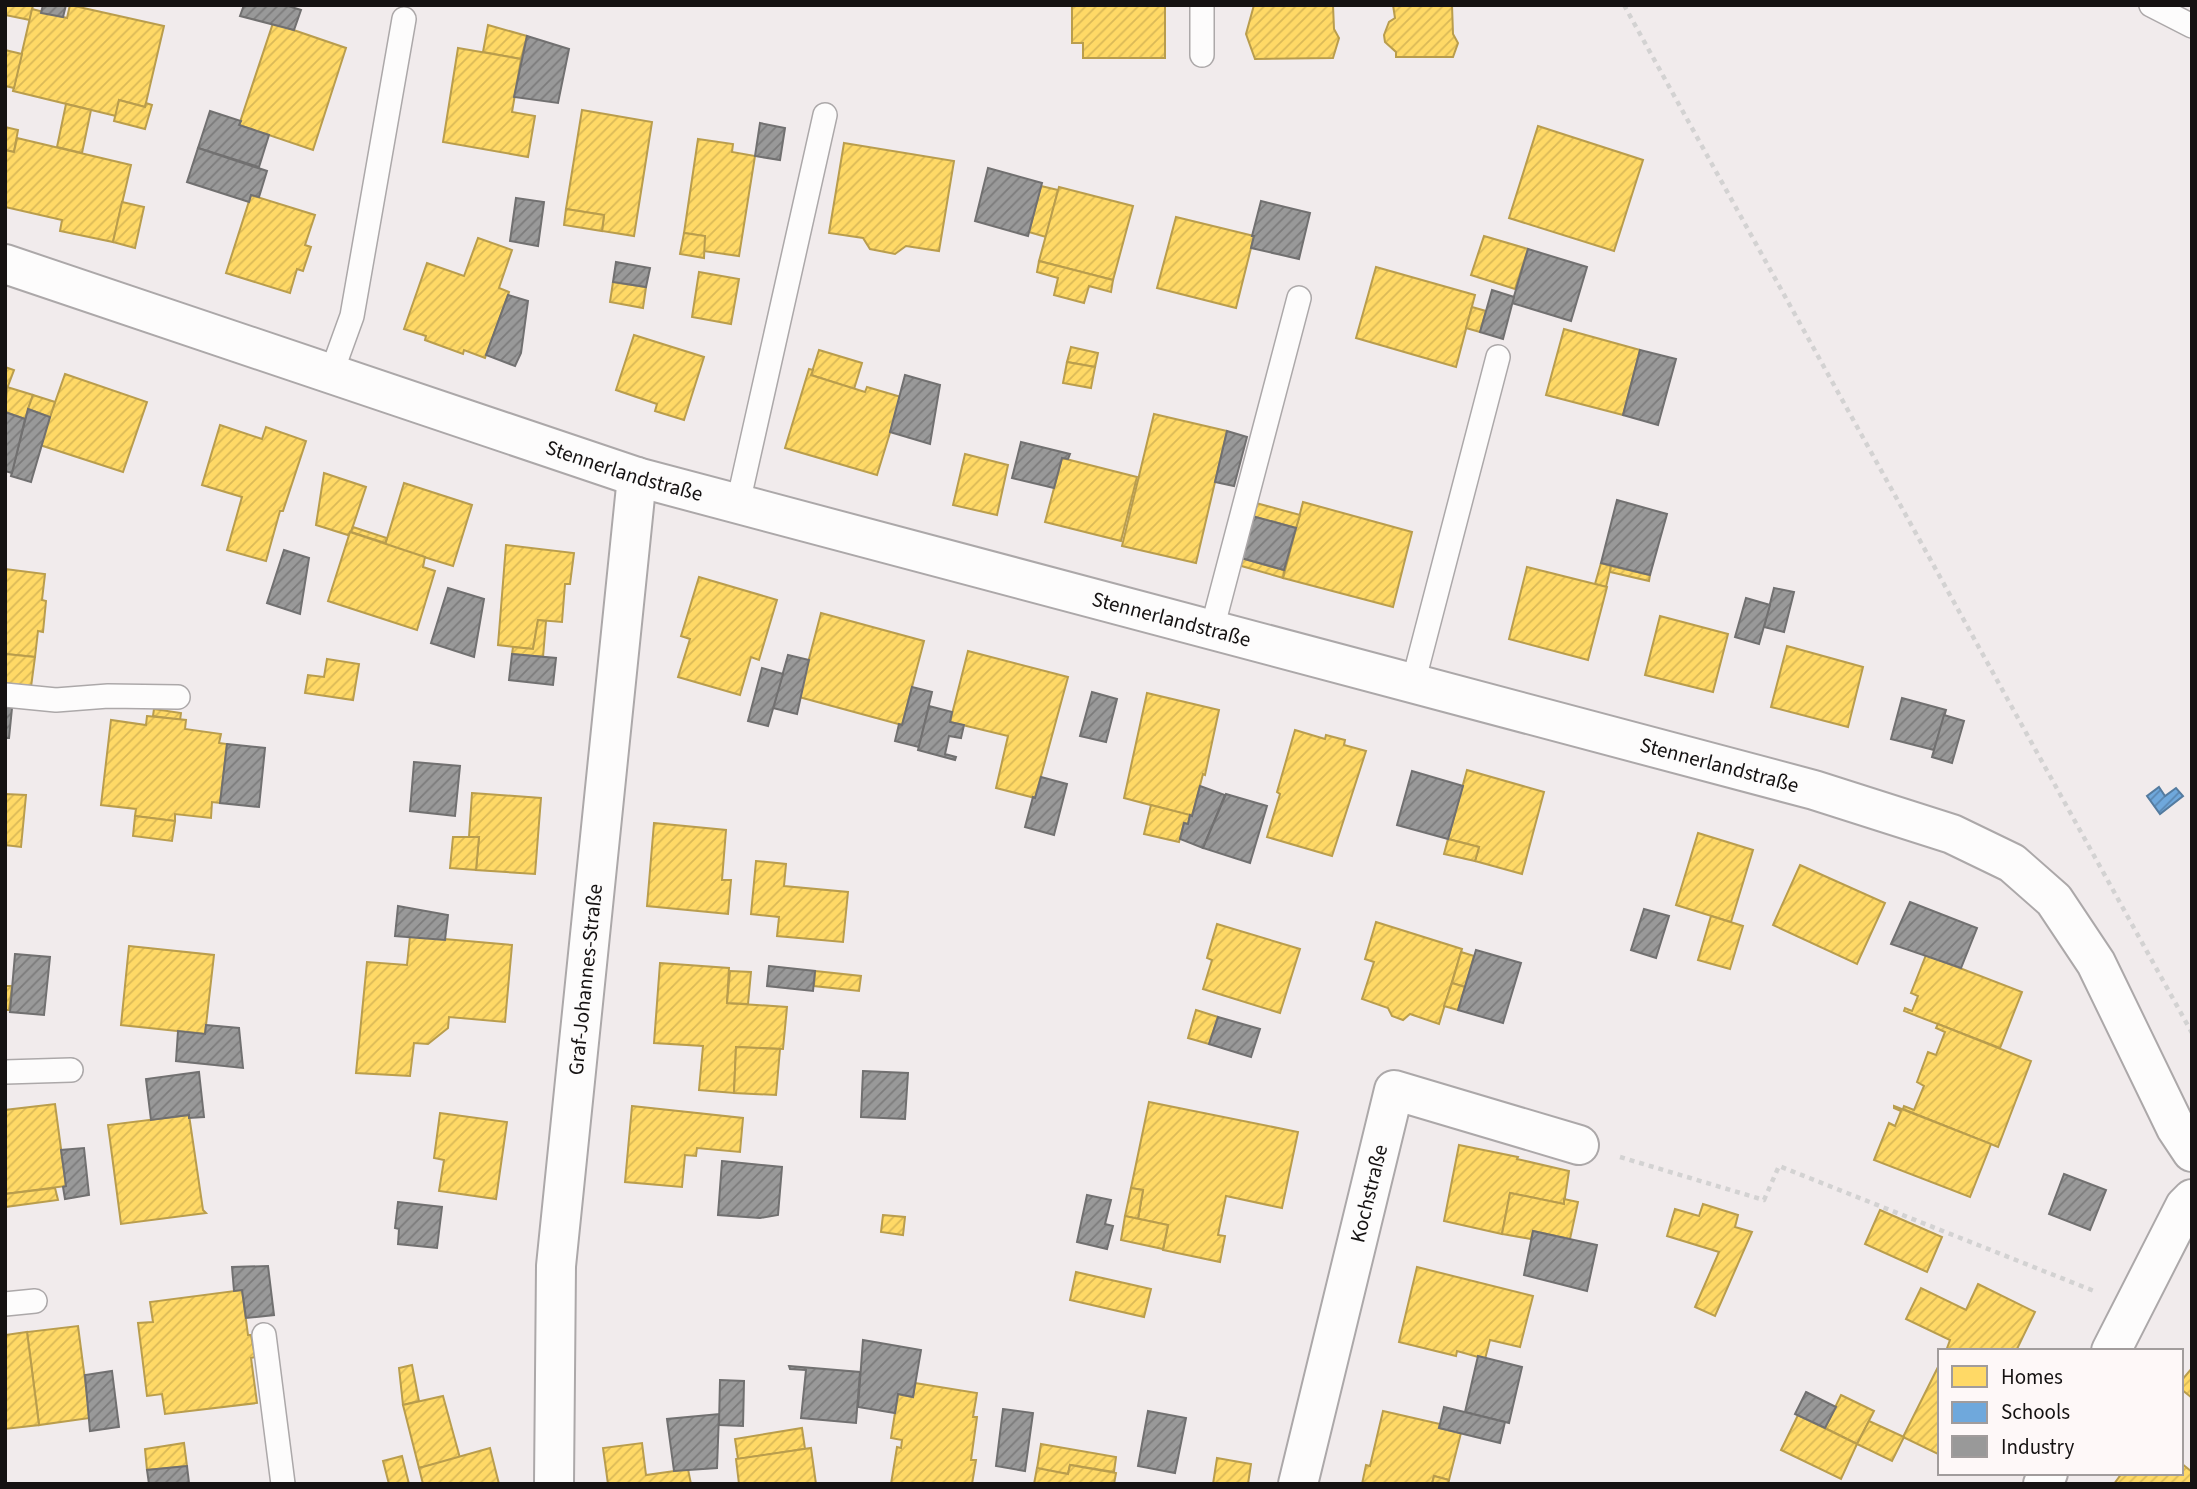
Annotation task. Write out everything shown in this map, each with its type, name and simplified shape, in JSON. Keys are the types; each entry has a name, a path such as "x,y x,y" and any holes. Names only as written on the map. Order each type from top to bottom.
{"street":[{"name":"Stennerlandstraße","path":"5,264 637,477 1814,790 1952,834 2012,863 2054,900 2096,963 2176,1128 2192,1152"},
{"name":"Graf-Johannes-Straße","path":"554,1484 556,1266 637,477"},
{"name":"Kochstraße","path":"1298,1484 1394,1090 1579,1145"},
{"path":"2112,1349 2185,1206 2192,1199"}],"lane":[{"path":"1202,5 1202,55"},
{"path":"2151,5 2192,26"},
{"path":"331,374 352,316 404,19"},
{"path":"738,503 825,115"},
{"path":"1212,629 1300,298"},
{"path":"1413,683 1498,357"},
{"path":"5,695 56,700 108,696 178,697"},
{"path":"5,1072 71,1070"},
{"path":"5,1304 35,1300"},
{"path":"264,1335 283,1484"}],"path":[{"path":"1624,5 2192,1033"},
{"path":"1579,1145 1764,1200 1779,1166 2134,1306"}],"building: Homes":[{"path":"5,5 33,5 30,20 5,15"},
{"path":"70,5 164,26 145,107 119,100 116,116 13,91 32,9 67,18"},
{"path":"1072,5 1165,5 1165,58 1083,58 1083,43 1072,43"},
{"path":"1254,5 1333,5 1334,29 1339,38 1333,58 1255,59 1246,34"},
{"path":"1393,5 1452,5 1453,34 1458,43 1453,57 1396,57 1396,52 1385,42 1384,35 1389,22 1395,18"},
{"path":"273,23 346,48 313,150 239,125"},
{"path":"488,25 527,36 521,59 483,52"},
{"path":"458,48 521,59 512,112 535,116 528,157 443,142"},
{"path":"5,50 22,54 14,88 5,86"},
{"path":"119,100 145,107 146,103 152,105 145,129 114,121"},
{"path":"66,104 91,110 82,153 57,147"},
{"path":"582,110 652,122 634,236 602,231 604,215 566,209"},
{"path":"1538,126 1643,160 1614,251 1509,218"},
{"path":"5,127 18,130 14,152 5,150"},
{"path":"17,138 131,165 113,242 60,231 62,220 5,207 5,150 14,152"},
{"path":"698,139 733,144 732,152 755,156 739,256 703,251 705,236 684,233"},
{"path":"844,143 954,161 939,251 906,246 895,254 870,249 863,238 829,233"},
{"path":"1041,186 1058,190 1046,237 1029,232"},
{"path":"1059,187 1133,206 1113,280 1039,261"},
{"path":"251,195 315,215 305,245 311,247 303,271 297,269 290,293 226,273"},
{"path":"122,202 144,207 135,248 113,242"},
{"path":"566,209 604,215 602,231 564,225"},
{"path":"1176,217 1254,236 1236,308 1157,288"},
{"path":"684,233 705,236 704,258 680,254"},
{"path":"1484,236 1528,249 1515,289 1471,275"},
{"path":"478,238 512,250 499,288 509,292 485,358 464,350 463,354 425,340 426,336 404,329 427,263 464,276"},
{"path":"1039,261 1113,280 1111,292 1089,286 1084,303 1054,295 1058,278 1037,272"},
{"path":"1376,267 1475,295 1456,367 1356,338"},
{"path":"699,272 739,279 731,324 692,317"},
{"path":"613,282 646,287 643,308 610,302"},
{"path":"1472,307 1486,311 1480,332 1466,328"},
{"path":"1564,329 1640,350 1623,415 1546,395"},
{"path":"634,335 704,357 684,420 655,411 657,404 616,390"},
{"path":"1071,347 1098,353 1095,367 1067,362"},
{"path":"819,350 862,363 854,389 811,375"},
{"path":"1067,362 1095,367 1091,388 1063,383"},
{"path":"5,367 14,370 5,394"},
{"path":"809,369 813,370 811,375 865,392 867,387 901,397 877,475 785,448"},
{"path":"65,374 147,402 123,472 40,445"},
{"path":"7,387 33,395 25,419 5,412"},
{"path":"33,395 55,402 50,417 28,409"},
{"path":"1154,414 1227,431 1196,563 1122,546"},
{"path":"220,425 262,439 266,427 306,441 283,511 280,511 266,561 227,550 242,497 202,485"},
{"path":"965,454 1008,465 997,515 953,505"},
{"path":"1062,458 1137,477 1121,541 1045,522"},
{"path":"324,473 366,487 348,535 316,525"},
{"path":"404,483 472,505 453,566 385,545"},
{"path":"1303,502 1412,532 1393,607 1283,578"},
{"path":"1256,503 1300,515 1296,528 1252,516"},
{"path":"353,527 387,538 385,543 351,532"},
{"path":"350,532 425,557 423,567 435,571 417,630 328,601"},
{"path":"506,545 574,553 570,584 565,584 562,622 538,620 533,649 498,645"},
{"path":"1241,558 1284,570 1283,578 1238,565"},
{"path":"1601,563 1611,566 1606,587 1595,584"},
{"path":"1611,566 1650,575 1649,581 1610,572"},
{"path":"1527,567 1607,587 1588,660 1509,639"},
{"path":"5,569 45,574 42,600 46,601 43,632 38,631 35,657 5,654"},
{"path":"699,577 777,600 759,660 751,657 740,695 678,677 690,639 681,636"},
{"path":"821,613 924,641 902,725 799,697"},
{"path":"1660,616 1728,634 1713,692 1645,675"},
{"path":"538,620 546,621 543,657 512,654 513,647 533,649"},
{"path":"1787,646 1863,667 1848,727 1771,707"},
{"path":"968,651 1068,677 1035,798 996,788 1008,736 950,722"},
{"path":"6,654 35,657 31,687 5,683"},
{"path":"327,659 359,664 353,700 305,693 308,675 324,677"},
{"path":"1147,693 1219,710 1205,775 1203,774 1192,816 1124,798"},
{"path":"154,709 181,713 180,720 153,716"},
{"path":"147,716 186,720 185,729 221,734 219,743 227,744 220,803 212,802 211,818 175,814 175,821 135,816 136,809 101,805 111,720 146,725"},
{"path":"1295,730 1325,739 1326,735 1345,740 1344,745 1366,751 1332,856 1267,837"},
{"path":"1467,770 1544,792 1522,874 1475,861 1479,847 1448,839"},
{"path":"472,793 541,798 535,874 476,870 479,837 469,837"},
{"path":"5,794 26,795 21,847 5,845"},
{"path":"1151,805 1190,815 1188,824 1184,823 1179,842 1144,834"},
{"path":"135,816 175,821 172,841 133,836"},
{"path":"654,823 726,830 722,880 731,880 728,914 647,906"},
{"path":"1698,833 1753,850 1731,922 1676,905"},
{"path":"453,837 479,837 476,870 450,868"},
{"path":"1448,839 1479,847 1475,861 1444,854"},
{"path":"756,861 786,864 784,886 848,892 843,942 777,936 779,917 751,914"},
{"path":"1800,865 1885,903 1857,964 1773,925"},
{"path":"1711,916 1743,926 1730,969 1698,960"},
{"path":"1376,922 1462,949 1439,1024 1410,1014 1403,1020 1392,1016 1388,1008 1362,999 1374,962 1365,959"},
{"path":"1217,924 1300,949 1280,1013 1203,989 1212,960 1207,958"},
{"path":"410,936 512,945 505,1022 449,1017 448,1028 428,1044 414,1043 410,1076 356,1073 367,962 407,965"},
{"path":"129,946 214,955 205,1034 121,1025"},
{"path":"1461,952 1474,956 1465,987 1452,983"},
{"path":"1926,955 2022,992 2000,1048 1904,1011 1905,1008 1912,1011 1918,996 1911,993"},
{"path":"660,963 729,968 727,1003 787,1007 783,1049 736,1047 734,1093 699,1090 703,1046 654,1043"},
{"path":"730,971 751,972 748,1004 727,1003"},
{"path":"815,971 861,976 859,991 814,986"},
{"path":"1452,983 1465,987 1458,1010 1444,1006"},
{"path":"5,986 12,986 9,1010 5,1010"},
{"path":"1196,1010 1218,1017 1209,1044 1188,1038"},
{"path":"1938,1024 2031,1061 1998,1147 1903,1109 1904,1106 1914,1110 1924,1086 1917,1082 1928,1052 1936,1055 1945,1032 1936,1028"},
{"path":"736,1047 780,1049 776,1095 734,1093"},
{"path":"1149,1102 1298,1132 1282,1208 1226,1196 1218,1235 1225,1236 1220,1262 1163,1250 1168,1225 1138,1219 1143,1190 1131,1188"},
{"path":"55,1104 66,1186 5,1194 5,1110"},
{"path":"632,1106 743,1118 740,1152 697,1148 696,1156 685,1155 682,1187 625,1182"},
{"path":"1894,1106 1991,1144 1970,1197 1874,1160 1889,1123 1895,1126 1901,1111"},
{"path":"440,1113 507,1122 496,1199 439,1191 444,1160 434,1158"},
{"path":"189,1115 203,1210 206,1213 121,1224 108,1125"},
{"path":"1459,1145 1569,1171 1564,1204 1510,1193 1502,1234 1444,1221"},
{"path":"55,1188 58,1200 5,1207 5,1194"},
{"path":"1131,1188 1143,1190 1138,1219 1125,1216"},
{"path":"1510,1193 1564,1204 1564,1199 1578,1202 1570,1239 1533,1231 1531,1239 1502,1234"},
{"path":"1703,1204 1738,1215 1735,1227 1752,1232 1715,1316 1695,1307 1719,1252 1667,1236 1675,1209 1699,1216"},
{"path":"1880,1210 1942,1237 1927,1272 1865,1244"},
{"path":"883,1215 905,1217 903,1235 881,1232"},
{"path":"1125,1216 1168,1225 1163,1249 1121,1240"},
{"path":"1417,1267 1533,1296 1520,1347 1490,1340 1485,1359 1457,1351 1456,1356 1399,1342"},
{"path":"1076,1272 1151,1289 1144,1317 1070,1300"},
{"path":"1978,1284 2035,1312 2017,1349 1947,1349 1950,1340 1906,1319 1921,1288 1966,1310"},
{"path":"242,1290 248,1335 251,1335 255,1357 251,1358 257,1403 165,1414 162,1394 147,1396 138,1323 153,1322 150,1302"},
{"path":"78,1326 90,1418 39,1425 27,1332"},
{"path":"27,1332 39,1425 5,1429 5,1335"},
{"path":"412,1365 419,1401 403,1405 399,1368"},
{"path":"1938,1367 1938,1454 1903,1437"},
{"path":"2192,1368 2192,1398 2183,1391 2183,1379"},
{"path":"915,1383 977,1393 973,1417 977,1417 971,1460 976,1460 972,1484 891,1484 897,1447 901,1448 902,1440 891,1438 898,1394 913,1397"},
{"path":"1841,1395 1874,1411 1857,1444 1825,1428"},
{"path":"443,1396 460,1458 419,1468 403,1405"},
{"path":"1383,1411 1440,1424 1439,1428 1461,1433 1449,1480 1434,1476 1432,1484 1362,1484 1366,1465 1370,1466"},
{"path":"1798,1415 1857,1444 1841,1479 1781,1450"},
{"path":"1869,1421 1904,1437 1892,1461 1857,1444"},
{"path":"802,1428 805,1449 738,1459 735,1439"},
{"path":"184,1443 187,1466 147,1470 145,1449"},
{"path":"642,1443 646,1475 688,1469 691,1484 608,1484 603,1448"},
{"path":"1041,1444 1116,1457 1114,1472 1070,1465 1068,1474 1037,1469"},
{"path":"490,1448 499,1484 423,1484 419,1468"},
{"path":"811,1448 816,1484 739,1484 736,1459"},
{"path":"402,1456 409,1484 389,1484 383,1461"},
{"path":"1217,1458 1251,1464 1248,1484 1213,1484"},
{"path":"1070,1465 1116,1473 1114,1484 1034,1484 1037,1468 1068,1474"},
{"path":"2183,1465 2192,1472 2192,1484 2114,1484 2121,1475 2183,1475"},
{"path":"1434,1476 1449,1480 1448,1484 1432,1484"}],"building: Schools":[{"path":"2159,787 2165,796 2176,788 2183,796 2160,814 2147,796"}],"building: Industry":[{"path":"43,5 66,5 63,17 41,13"},
{"path":"244,5 285,5 301,10 294,30 240,16"},
{"path":"527,36 569,49 558,103 514,97"},
{"path":"210,111 241,121 239,125 269,135 259,167 198,148"},
{"path":"760,123 785,128 780,160 755,156"},
{"path":"198,148 267,171 259,197 251,195 249,202 187,182"},
{"path":"988,168 1042,183 1028,236 975,221"},
{"path":"516,198 544,202 538,246 510,241"},
{"path":"1261,201 1310,213 1299,259 1251,248"},
{"path":"1528,249 1587,267 1571,321 1512,303"},
{"path":"616,262 650,268 646,287 613,282"},
{"path":"1492,290 1514,297 1503,339 1480,332"},
{"path":"508,295 528,301 521,353 515,366 486,355"},
{"path":"1640,350 1676,359 1658,425 1623,415"},
{"path":"905,375 940,385 930,444 890,432"},
{"path":"28,409 50,417 31,482 11,476"},
{"path":"5,412 25,419 12,473 5,471"},
{"path":"1227,431 1247,437 1234,486 1215,482"},
{"path":"1021,442 1070,454 1068,459 1062,458 1054,488 1012,478"},
{"path":"1617,500 1667,514 1650,575 1601,563"},
{"path":"1252,516 1296,528 1284,570 1241,558"},
{"path":"284,550 309,558 300,614 267,603"},
{"path":"448,588 484,599 474,657 431,643"},
{"path":"1774,588 1794,592 1784,632 1764,627"},
{"path":"1746,598 1770,605 1759,644 1735,637"},
{"path":"512,654 556,658 553,685 509,680"},
{"path":"788,655 809,660 797,714 773,708"},
{"path":"762,668 783,674 768,726 748,721"},
{"path":"912,687 932,692 919,747 895,741"},
{"path":"1092,692 1117,699 1106,742 1080,736"},
{"path":"1902,698 1946,710 1934,750 1891,739"},
{"path":"929,706 952,712 950,722 964,725 961,738 949,736 945,754 956,757 955,760 918,750"},
{"path":"5,707 12,708 9,738 5,738"},
{"path":"1944,715 1964,721 1952,763 1932,757"},
{"path":"227,744 265,748 259,807 220,803"},
{"path":"414,762 460,766 455,816 410,811"},
{"path":"1412,771 1463,786 1448,839 1397,825"},
{"path":"1041,777 1067,784 1054,835 1025,827"},
{"path":"1200,786 1225,795 1203,848 1180,839 1184,823 1188,824 1190,815 1192,816"},
{"path":"1226,794 1267,806 1250,863 1203,848"},
{"path":"1910,902 1977,928 1961,968 1891,944"},
{"path":"398,906 448,915 445,940 395,936"},
{"path":"1644,909 1669,916 1656,958 1631,950"},
{"path":"1476,950 1521,963 1503,1023 1458,1010"},
{"path":"15,954 50,957 44,1015 10,1012"},
{"path":"769,966 815,971 813,991 767,986"},
{"path":"1218,1017 1260,1029 1251,1057 1209,1044"},
{"path":"206,1025 239,1028 243,1068 176,1061 178,1031 205,1034"},
{"path":"863,1071 908,1073 905,1119 861,1117"},
{"path":"199,1072 204,1117 189,1118 189,1115 151,1120 146,1079"},
{"path":"84,1148 89,1195 65,1199 61,1150"},
{"path":"722,1161 782,1167 778,1215 760,1218 718,1215"},
{"path":"2064,1174 2106,1190 2090,1230 2049,1214"},
{"path":"1087,1195 1111,1200 1105,1224 1113,1226 1107,1249 1077,1242"},
{"path":"398,1202 442,1207 437,1248 398,1244 399,1229 395,1228"},
{"path":"1533,1231 1597,1245 1587,1291 1524,1275"},
{"path":"268,1266 274,1315 246,1318 242,1290 234,1291 232,1267"},
{"path":"863,1340 921,1350 913,1397 898,1394 895,1413 858,1407"},
{"path":"1478,1356 1522,1367 1509,1423 1465,1412"},
{"path":"789,1366 860,1372 856,1423 801,1418 806,1370 790,1369"},
{"path":"112,1371 119,1427 90,1431 85,1375"},
{"path":"720,1380 744,1381 743,1426 719,1425"},
{"path":"1806,1392 1836,1407 1825,1428 1795,1414"},
{"path":"1444,1407 1505,1422 1500,1443 1439,1428"},
{"path":"1003,1409 1033,1413 1025,1471 996,1466"},
{"path":"1148,1411 1186,1418 1175,1473 1138,1466"},
{"path":"719,1414 717,1468 674,1471 667,1419"},
{"path":"187,1466 189,1483 149,1484 147,1470"}]}
